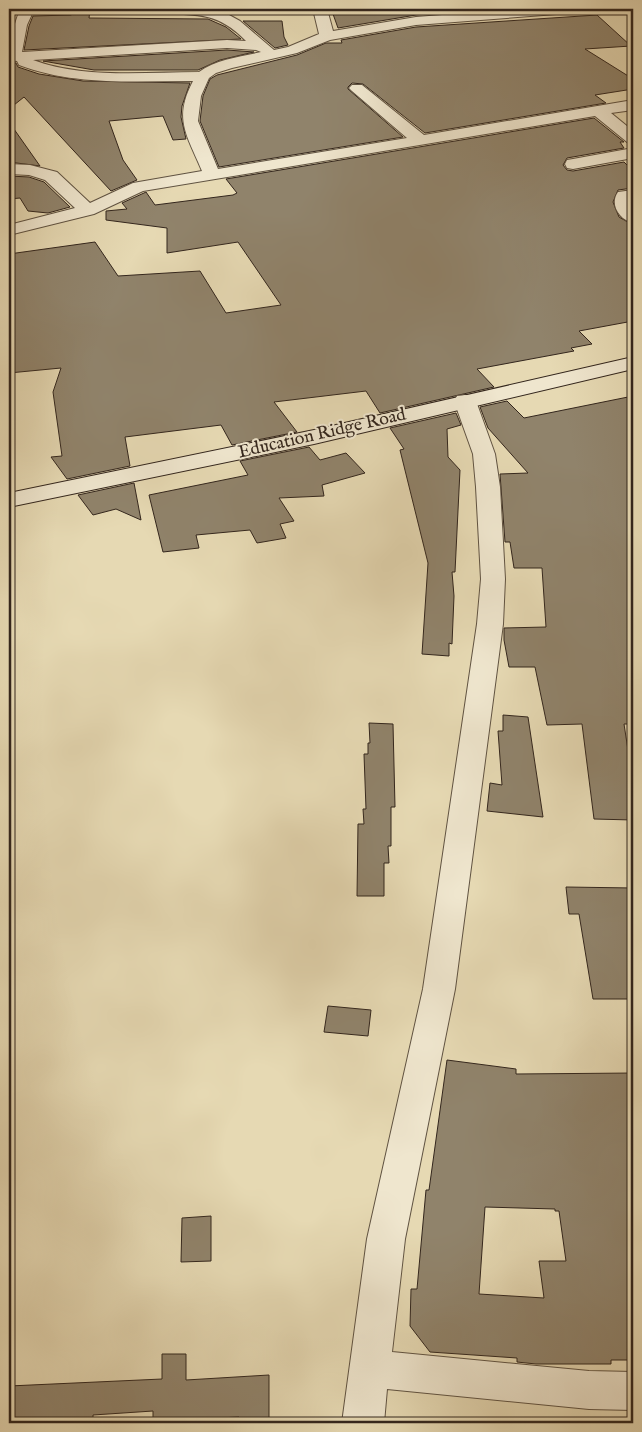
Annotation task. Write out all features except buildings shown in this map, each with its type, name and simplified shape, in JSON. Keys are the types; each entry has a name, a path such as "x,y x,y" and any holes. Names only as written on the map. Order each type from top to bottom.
{"street":[{"path":"12,57 26,10 71,9"},
{"path":"161,9 212,11 221,14 242,28 259,46 275,54"},
{"path":"320,9 327,36"},
{"path":"12,57 36,68 62,73 202,76 228,64 292,50 327,36 416,21 569,9"},
{"path":"12,57 227,44 259,46"},
{"path":"202,76 193,96 190,121 212,176"},
{"path":"357,88 419,139"},
{"path":"9,230 88,210 139,187 419,139 633,105"},
{"path":"599,111 633,139"},
{"path":"573,164 633,153"},
{"path":"9,169 30,170 51,176 88,210"},
{"path":"633,195 624,196 623,205 628,214 633,218"},
{"name":"Education Ridge Road","path":"9,500 314,437 633,363"},
{"path":"364,1423 386,1239 439,989 490,624 493,579 488,487 484,454 465,401"},
{"path":"371,1369 589,1390 633,1391"}]}
